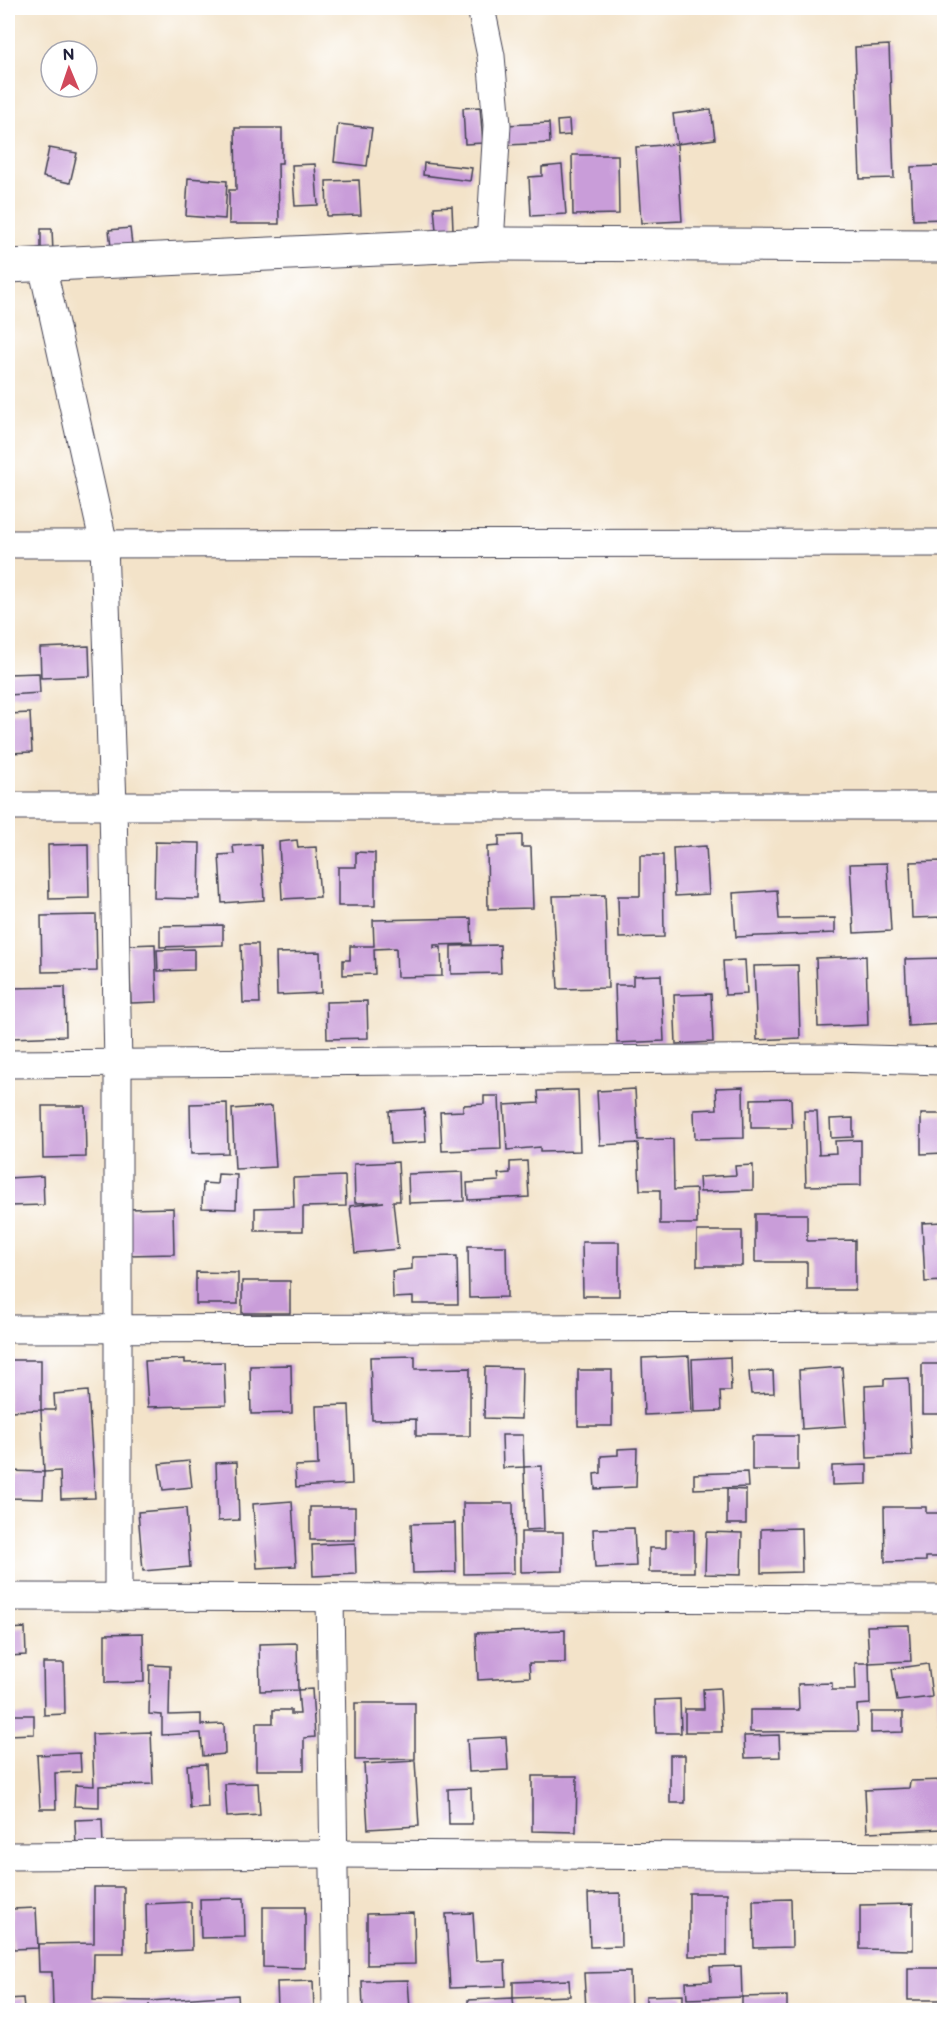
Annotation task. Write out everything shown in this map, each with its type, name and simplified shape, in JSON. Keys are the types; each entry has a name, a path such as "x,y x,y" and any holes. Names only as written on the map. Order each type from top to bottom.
{"street":[{"path":"481,8 490,56 497,125 490,244"},
{"path":"8,266 490,244 945,246"},
{"path":"42,265 104,545 113,805 118,1065 120,1328 117,1598"},
{"path":"8,544 945,543"},
{"path":"8,807 113,805 945,806"},
{"path":"8,1064 118,1065 831,1058 945,1061"},
{"path":"8,1329 945,1327"},
{"path":"8,1597 945,1599"},
{"path":"330,1597 336,2010"},
{"path":"8,1856 335,1854 945,1857"}],"building":[{"path":"889,45 894,178 860,179 855,47"},
{"path":"480,107 483,143 465,144 463,108"},
{"path":"711,109 715,139 677,144 673,114"},
{"path":"569,120 570,135 558,136 557,121"},
{"path":"549,123 550,143 507,145 506,125"},
{"path":"338,124 372,128 367,166 334,162"},
{"path":"235,128 282,128 282,163 278,163 279,224 229,224 229,190 236,190"},
{"path":"677,144 682,221 641,223 636,147"},
{"path":"49,148 77,153 70,183 43,177"},
{"path":"572,155 618,155 619,214 573,215"},
{"path":"424,163 472,168 470,181 423,175"},
{"path":"315,164 318,205 295,206 292,165"},
{"path":"562,165 566,214 531,216 529,177 542,176 542,167"},
{"path":"942,166 944,219 913,220 911,167"},
{"path":"188,178 227,181 225,219 186,216"},
{"path":"359,180 361,215 327,216 326,181"},
{"path":"452,206 453,230 436,231 434,207"},
{"path":"130,228 132,245 111,247 109,230"},
{"path":"41,229 52,229 53,253 41,253"},
{"path":"89,646 90,676 41,678 40,648"},
{"path":"39,673 40,693 8,695 8,674"},
{"path":"30,713 32,752 8,753 8,714"},
{"path":"522,835 522,847 531,847 533,908 488,909 487,847 499,846 499,836"},
{"path":"297,840 298,848 316,847 320,897 282,899 279,842"},
{"path":"155,842 200,843 199,899 154,898"},
{"path":"88,844 89,898 49,899 48,845"},
{"path":"261,844 264,900 222,903 219,855 234,854 233,846"},
{"path":"706,846 709,894 675,896 673,848"},
{"path":"356,852 375,853 375,906 338,906 338,867 356,867"},
{"path":"640,855 663,855 664,937 619,938 618,896 640,896"},
{"path":"943,861 944,917 912,918 910,862"},
{"path":"887,863 891,931 854,933 850,864"},
{"path":"777,890 779,919 835,918 835,933 736,937 733,893"},
{"path":"605,895 608,988 558,989 553,896"},
{"path":"96,915 97,971 42,972 41,916"},
{"path":"471,918 472,944 434,945 434,948 441,947 442,976 397,977 396,948 374,949 375,974 343,975 343,960 350,960 350,946 374,946 373,920"},
{"path":"223,925 223,945 160,947 160,926"},
{"path":"155,944 157,1002 131,1003 129,945"},
{"path":"241,944 258,944 260,1003 243,1003"},
{"path":"500,945 501,973 451,974 451,946"},
{"path":"194,949 194,970 158,971 157,950"},
{"path":"320,952 321,993 277,995 276,953"},
{"path":"866,956 868,1025 818,1027 816,958"},
{"path":"944,958 944,1024 908,1026 905,959"},
{"path":"745,960 747,994 725,995 723,961"},
{"path":"798,965 800,1038 757,1040 754,966"},
{"path":"661,975 664,1041 617,1043 615,985 633,985 633,976"},
{"path":"65,987 66,1036 12,1038 11,988"},
{"path":"711,994 713,1042 676,1044 674,995"},
{"path":"367,1001 368,1038 327,1039 326,1002"},
{"path":"743,1087 744,1138 695,1139 694,1110 717,1109 716,1088"},
{"path":"635,1089 638,1140 673,1139 674,1190 696,1189 697,1224 660,1224 660,1190 640,1190 638,1143 600,1145 597,1091"},
{"path":"578,1090 580,1151 540,1152 540,1147 507,1150 504,1105 539,1103 538,1091"},
{"path":"484,1096 499,1096 501,1149 442,1151 440,1112 463,1111 463,1105 484,1104"},
{"path":"791,1098 792,1128 751,1128 751,1099"},
{"path":"227,1103 228,1153 191,1154 190,1104"},
{"path":"42,1106 85,1106 86,1157 43,1158"},
{"path":"272,1106 276,1167 235,1169 232,1109"},
{"path":"424,1109 426,1142 391,1144 389,1111"},
{"path":"804,1111 817,1111 819,1154 836,1153 835,1141 861,1140 861,1185 806,1186"},
{"path":"921,1114 944,1114 944,1153 921,1154"},
{"path":"853,1118 853,1137 831,1138 830,1119"},
{"path":"527,1161 529,1197 468,1200 467,1183 499,1181 498,1174 510,1173 510,1162"},
{"path":"398,1162 400,1201 393,1201 398,1249 355,1253 350,1206 384,1202 355,1203 354,1164"},
{"path":"753,1165 753,1190 700,1192 699,1177 736,1175 735,1166"},
{"path":"463,1172 464,1201 409,1203 408,1174"},
{"path":"218,1174 237,1175 236,1209 202,1208 203,1183 217,1184"},
{"path":"43,1176 44,1205 8,1206 8,1178"},
{"path":"345,1176 346,1206 303,1207 303,1231 255,1231 255,1208 294,1207 293,1178"},
{"path":"173,1208 174,1254 128,1255 127,1209"},
{"path":"755,1214 807,1214 807,1241 855,1240 855,1290 807,1290 807,1262 755,1262"},
{"path":"944,1222 944,1233 941,1233 942,1252 944,1252 944,1281 925,1282 922,1223"},
{"path":"697,1231 742,1231 742,1266 697,1266"},
{"path":"582,1242 619,1242 619,1296 583,1296"},
{"path":"468,1246 506,1246 507,1297 469,1298"},
{"path":"457,1256 458,1304 413,1304 413,1297 393,1298 392,1271 412,1269 412,1257"},
{"path":"196,1272 238,1273 238,1304 196,1304"},
{"path":"242,1281 290,1281 290,1313 242,1313"},
{"path":"415,1356 415,1369 470,1368 470,1436 416,1436 416,1419 372,1420 370,1357"},
{"path":"689,1356 692,1413 644,1415 642,1358"},
{"path":"730,1357 731,1391 720,1391 721,1411 694,1412 692,1359"},
{"path":"185,1359 185,1363 224,1362 226,1405 148,1407 145,1361"},
{"path":"8,1360 41,1360 41,1410 8,1411"},
{"path":"922,1364 944,1364 944,1414 922,1414"},
{"path":"291,1365 292,1413 251,1414 250,1366"},
{"path":"485,1367 522,1368 521,1419 484,1418"},
{"path":"842,1367 846,1426 802,1429 799,1370"},
{"path":"578,1370 612,1370 612,1426 578,1426"},
{"path":"773,1371 774,1393 751,1394 749,1372"},
{"path":"909,1378 912,1456 867,1458 865,1386 884,1385 884,1379"},
{"path":"88,1391 95,1498 61,1499 60,1471 44,1472 41,1410 55,1410 54,1394"},
{"path":"349,1405 352,1484 296,1487 295,1466 318,1465 316,1406"},
{"path":"502,1435 523,1435 524,1467 503,1468"},
{"path":"752,1436 798,1436 798,1470 752,1470"},
{"path":"637,1448 636,1487 595,1489 594,1474 601,1473 601,1456 618,1455 618,1449"},
{"path":"189,1461 192,1487 163,1490 159,1464"},
{"path":"237,1462 239,1520 218,1521 216,1463"},
{"path":"867,1465 867,1484 832,1485 832,1466"},
{"path":"542,1466 544,1529 526,1530 524,1467"},
{"path":"9,1471 44,1472 43,1499 9,1498"},
{"path":"747,1472 748,1487 694,1489 694,1474"},
{"path":"727,1489 746,1490 746,1524 727,1524"},
{"path":"292,1501 296,1566 257,1568 253,1504"},
{"path":"463,1503 513,1503 514,1573 464,1574"},
{"path":"310,1507 355,1507 355,1540 310,1540"},
{"path":"884,1507 926,1507 926,1513 944,1513 944,1557 926,1557 926,1561 885,1562"},
{"path":"186,1508 190,1567 143,1571 138,1512"},
{"path":"455,1523 456,1572 413,1573 411,1524"},
{"path":"634,1528 636,1566 595,1568 593,1529"},
{"path":"801,1528 802,1572 761,1573 761,1529"},
{"path":"666,1530 694,1530 694,1572 649,1572 649,1548 666,1548"},
{"path":"521,1532 563,1532 563,1571 521,1572"},
{"path":"706,1532 742,1533 741,1575 705,1574"},
{"path":"355,1543 356,1574 313,1576 312,1545"},
{"path":"909,1625 911,1661 869,1663 867,1626"},
{"path":"25,1628 26,1655 8,1656 8,1629"},
{"path":"565,1630 565,1663 529,1663 530,1677 478,1680 476,1633"},
{"path":"143,1633 144,1682 105,1683 105,1634"},
{"path":"297,1643 298,1690 260,1691 259,1644"},
{"path":"43,1663 64,1663 65,1714 44,1715"},
{"path":"855,1663 869,1663 870,1704 857,1705 858,1731 750,1732 750,1710 799,1710 798,1684 832,1683 832,1690 856,1690"},
{"path":"928,1664 932,1697 897,1701 892,1669"},
{"path":"150,1665 170,1666 169,1715 201,1714 201,1725 224,1724 225,1754 203,1756 201,1733 162,1735 162,1715 149,1714"},
{"path":"944,1686 944,1735 940,1735 937,1687"},
{"path":"720,1688 722,1732 685,1732 685,1709 704,1709 703,1689"},
{"path":"312,1689 315,1737 304,1738 304,1770 256,1770 256,1723 273,1723 273,1710 291,1710 291,1714 300,1714 298,1690"},
{"path":"680,1699 681,1733 656,1733 655,1700"},
{"path":"355,1703 415,1703 415,1759 355,1760"},
{"path":"871,1712 903,1712 903,1732 871,1733"},
{"path":"8,1715 34,1715 34,1734 8,1735"},
{"path":"151,1732 153,1784 99,1786 99,1807 74,1806 75,1785 94,1786 92,1734"},
{"path":"779,1735 780,1757 745,1758 744,1736"},
{"path":"506,1737 508,1770 469,1772 467,1739"},
{"path":"80,1753 81,1772 55,1773 56,1809 40,1809 37,1755"},
{"path":"670,1755 685,1755 685,1803 670,1803"},
{"path":"415,1761 419,1826 368,1829 364,1764"},
{"path":"206,1764 208,1807 190,1808 187,1765"},
{"path":"532,1776 577,1776 576,1832 532,1831"},
{"path":"944,1780 944,1829 867,1832 865,1790 909,1788 910,1781"},
{"path":"258,1783 260,1815 227,1817 225,1784"},
{"path":"471,1788 472,1824 449,1824 448,1789"},
{"path":"102,1819 103,1846 76,1847 75,1820"},
{"path":"94,1887 124,1887 124,1953 94,1953 93,2000 149,2001 238,1995 239,2010 150,2010 149,2004 149,2010 53,2010 52,1972 39,1972 38,1944 94,1943"},
{"path":"620,1893 621,1946 590,1947 588,1894"},
{"path":"689,1893 727,1893 727,1956 689,1956"},
{"path":"244,1898 245,1937 201,1938 200,1899"},
{"path":"791,1899 792,1947 754,1948 753,1900"},
{"path":"191,1902 192,1950 147,1952 146,1904"},
{"path":"913,1904 913,1950 860,1949 860,1905"},
{"path":"263,1907 305,1907 305,1968 263,1967"},
{"path":"36,1908 38,1948 13,1949 12,1909"},
{"path":"414,1913 415,1964 367,1965 367,1914"},
{"path":"473,1913 476,1961 505,1960 506,1986 450,1988 446,1914"},
{"path":"8,1919 10,1919 12,1968 8,1969"},
{"path":"741,1966 742,1997 687,1999 686,1982 711,1981 710,1967"},
{"path":"908,1968 944,1968 944,2000 908,2000"},
{"path":"630,1972 631,2010 586,2010 584,1973"},
{"path":"408,1980 410,2010 363,2010 362,1981"},
{"path":"569,1980 570,1996 513,1998 513,1982"},
{"path":"313,1981 314,2010 278,2010 277,1982"},
{"path":"683,1995 683,2010 646,2010 646,1996"},
{"path":"787,1996 787,2010 742,2010 742,1997"},
{"path":"23,1998 24,2010 8,2010 8,1999"},
{"path":"513,1998 514,2010 468,2010 468,2000"}]}
